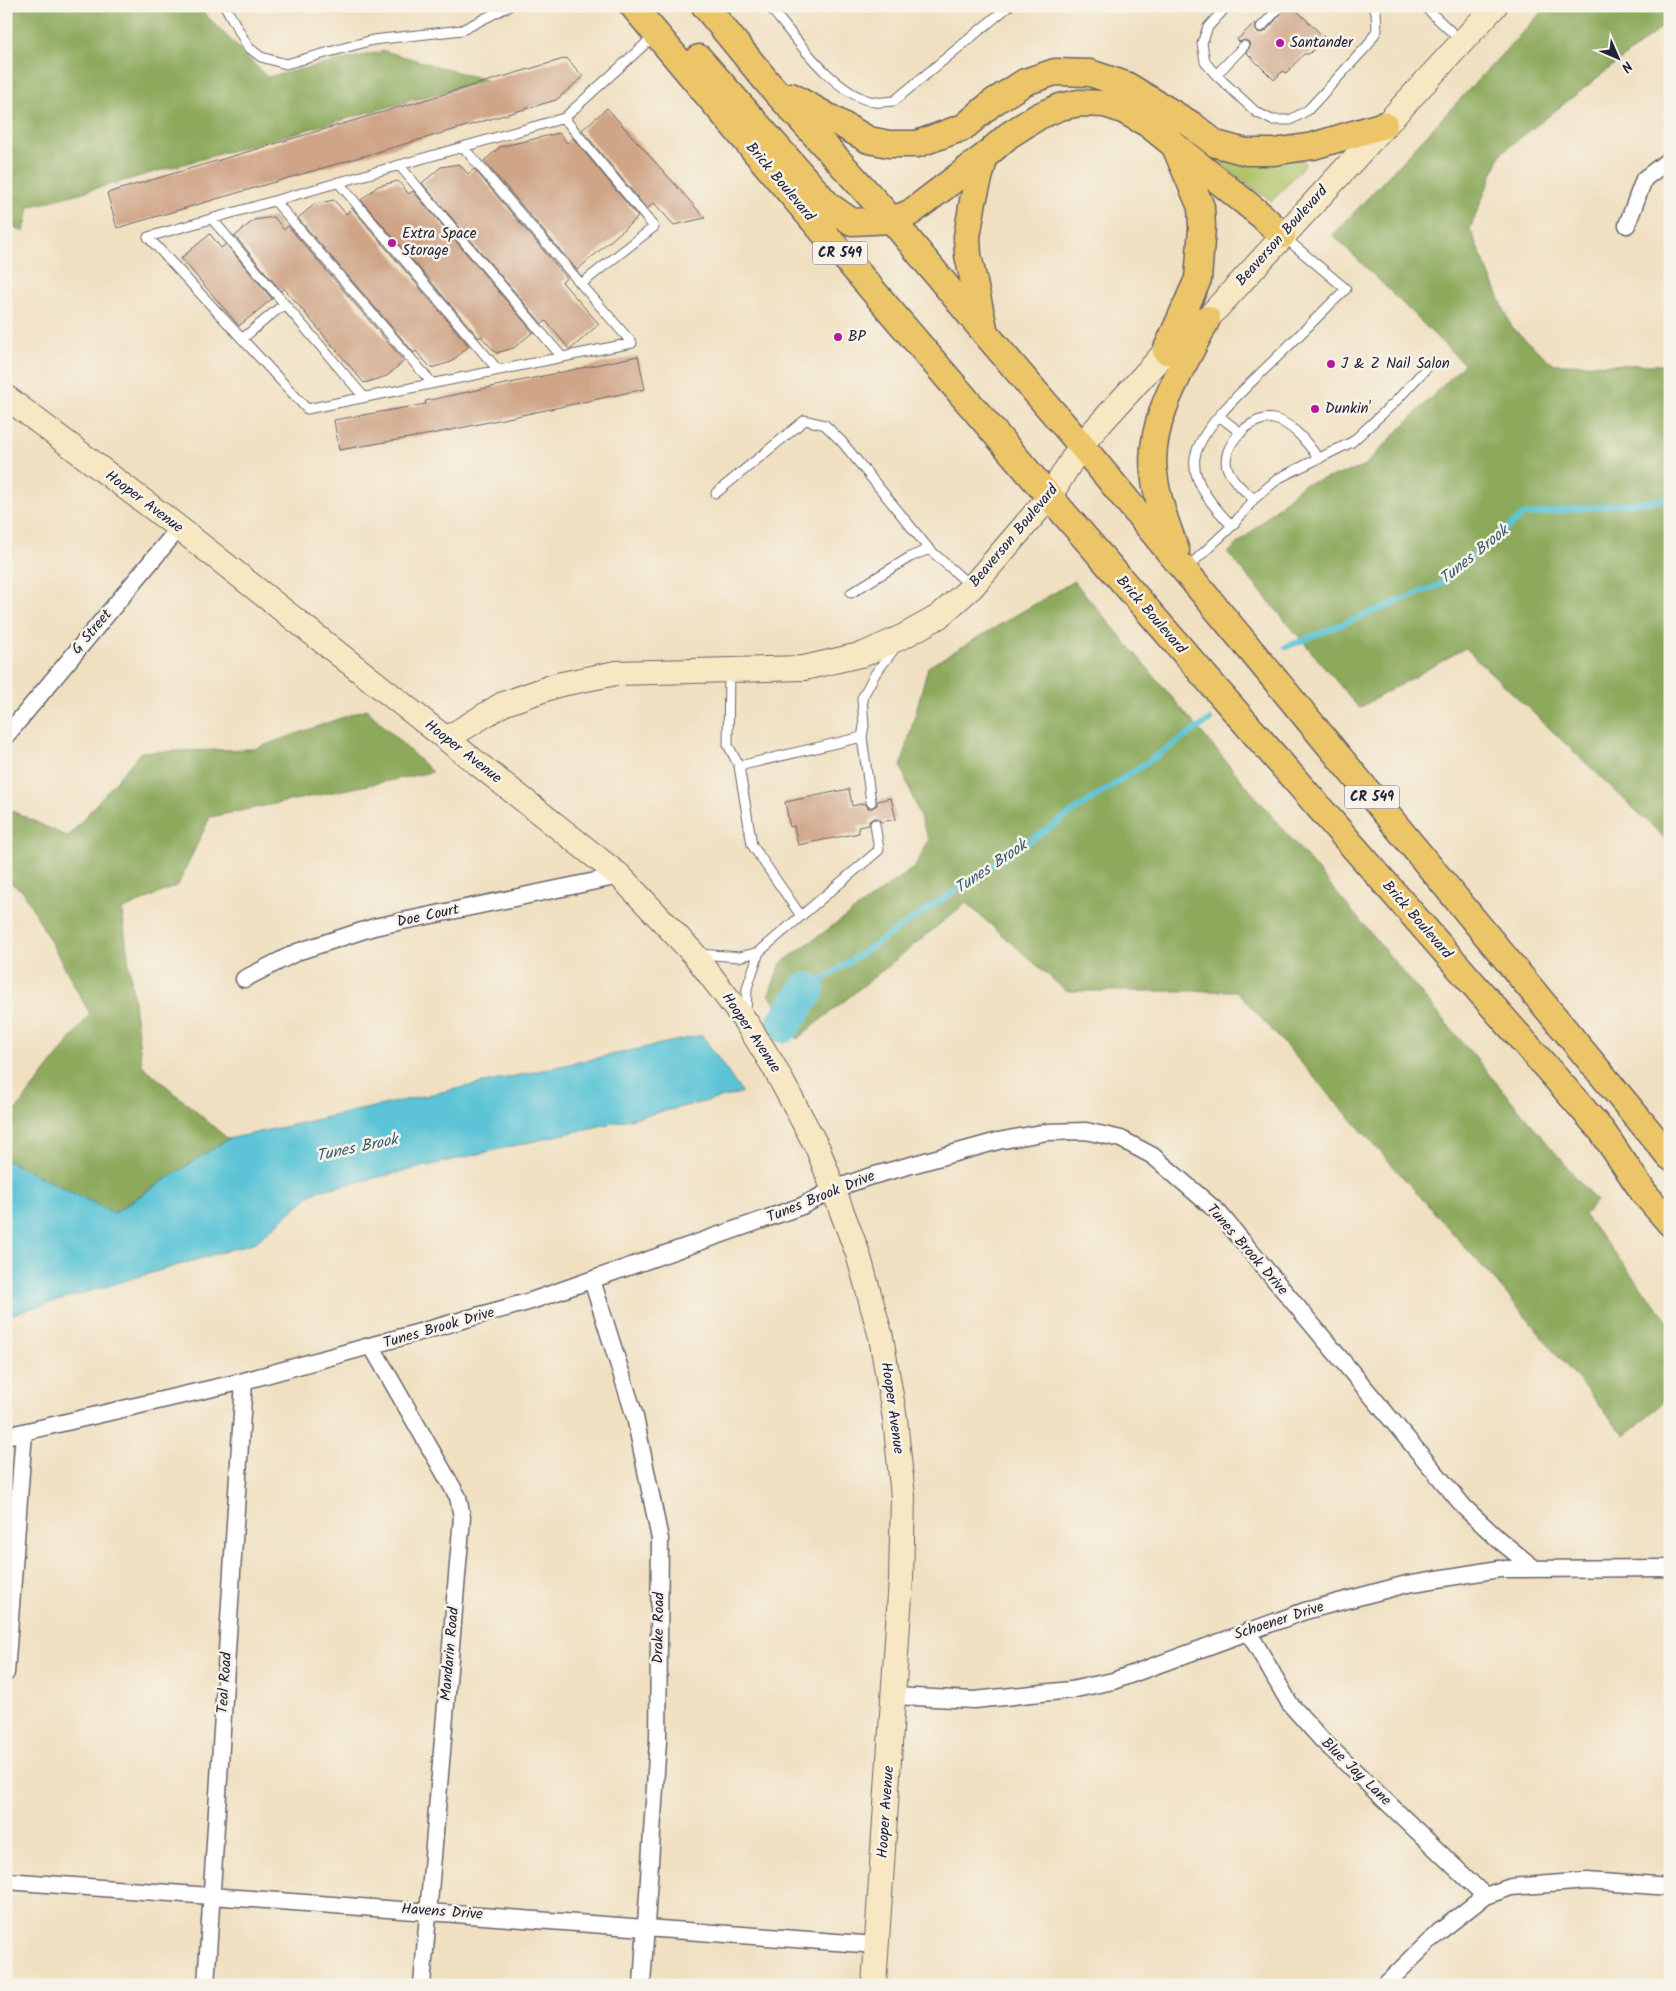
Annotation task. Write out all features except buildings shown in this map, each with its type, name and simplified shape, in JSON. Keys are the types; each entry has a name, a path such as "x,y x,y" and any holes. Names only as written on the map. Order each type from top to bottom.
{"main road":[{"name":"Brick Boulevard","path":"633,6 877,298 1050,496 1199,671 1602,1131 1644,1193 1670,1223"},
{"path":"647,6 715,76 829,206 852,222 892,220 910,213 985,156 1009,135 1039,116 1060,107 1079,103 1105,104 1123,110 1148,124 1262,216 1282,235"},
{"name":"CR 549","path":"705,6 768,83 892,220 1667,1149"},
{"name":"Beaverson Boulevard","path":"446,738 503,704 558,685 616,673 804,668 864,654 904,636 938,617 972,587 1050,496 1081,445 1166,351 1207,319 1494,6"},
{"path":"768,83 869,140 888,144 918,144 964,127 992,103 1025,82 1055,72 1090,73 1126,84 1192,125 1216,144 1246,152 1274,152 1313,146 1384,125"},
{"path":"1166,351 1198,279 1202,228 1201,207 1175,146"},
{"path":"985,156 973,201 967,236 968,255 985,333"},
{"path":"1184,569 1162,511 1153,472 1155,440 1162,409 1207,319"},
{"name":"Hooper Avenue","path":"6,396 179,528 620,876 694,954 746,1022 774,1065 818,1149 858,1254 881,1337 895,1420 903,1497 901,1579 874,1985"},
{"path":"1602,1131 1625,1140 1667,1149"}],"street":[{"path":"1627,225 1644,179 1670,160"},
{"name":"G Street","path":"6,736 179,528"},
{"name":"Doe Court","path":"244,979 297,952 374,927 620,876"},
{"name":"Tunes Brook Drive","path":"6,1436 244,1381 531,1302 802,1206 834,1189 868,1177 998,1141 1048,1132 1086,1131 1121,1139 1153,1156 1219,1214 1465,1508 1498,1540 1535,1569"},
{"name":"Drake Road","path":"592,1280 635,1417 660,1539 658,1741 642,1985"},
{"name":"Mandarin Road","path":"372,1347 458,1497 462,1518 422,1985"},
{"name":"Teal Road","path":"206,1985 244,1381"},
{"path":"6,1673 24,1432"},
{"name":"Schoener Drive","path":"894,1696 974,1700 1071,1690 1112,1681 1305,1611 1407,1584 1499,1569 1670,1568"},
{"name":"Blue Jay Lane","path":"1248,1631 1290,1704 1315,1733 1485,1896"},
{"name":"Havens Drive","path":"6,1881 877,1945"},
{"path":"1385,1985 1439,1932 1485,1896 1511,1886 1587,1881 1670,1887"}],"lane":[{"path":"225,6 248,47 261,57 286,64 373,40 462,30 509,6"},
{"path":"769,6 831,79 854,94 875,102 894,101 1009,6"},
{"path":"1227,6 1208,27 1202,43 1205,62 1216,75 1256,112 1272,120 1290,120 1308,110 1368,45 1377,30 1376,12 1372,6"},
{"path":"1261,28 1281,6"},
{"path":"1424,6 1462,41"},
{"path":"462,147 632,342 307,409 148,237 274,200 564,118 656,34"},
{"path":"1216,75 1244,46"},
{"path":"564,118 654,227 581,284"},
{"path":"399,165 562,357"},
{"path":"338,182 498,370"},
{"path":"274,200 432,383"},
{"path":"212,219 364,397"},
{"path":"1232,526 1204,492 1197,476 1195,456 1207,431 1219,416 1346,289 1282,235"},
{"path":"242,339 284,304"},
{"path":"1184,569 1232,526 1254,498 1279,478 1352,442 1376,422 1431,362"},
{"path":"1219,416 1241,433"},
{"path":"1254,498 1235,482 1227,469 1226,457 1232,444 1250,424 1262,418 1275,419 1284,423 1297,433 1319,459"},
{"path":"716,492 804,420 825,425 842,442 930,549 972,587"},
{"path":"851,593 910,558 930,549"},
{"path":"871,802 862,737 864,726 862,698 875,674 904,636"},
{"path":"729,669 728,745 739,766 752,845 801,916"},
{"path":"739,766 862,737"},
{"path":"694,954 739,957 759,952 879,850 875,824"},
{"path":"746,1022 747,988 759,952"}],"green space":[{"path":"6,6 197,6 267,77 384,51 486,80 29,207 24,232 6,223"},
{"path":"1547,6 1670,6 1670,21 1501,153 1470,229 1512,328 1553,364 1670,365 1670,843 1465,648 1359,708 1228,553 1302,485 1362,468 1464,364 1333,235"},
{"path":"1202,148 1303,160 1305,164 1272,201 1245,183"},
{"path":"1074,581 1596,1201 1584,1215 1670,1323 1670,1396 1625,1436 1499,1285 1237,991 1066,991 966,903 797,1039 769,994 781,963 915,867 929,840 901,767 928,667"},
{"path":"366,709 432,772 210,817 178,885 122,910 142,1065 228,1139 113,1213 6,1160 6,1123 90,1014 23,891 6,880 6,808 68,837 141,752 254,749"}],"water":[{"path":"702,1035 742,1093 314,1192 256,1242 6,1316 6,1160 114,1213 228,1139"}],"waterway":[{"name":"Tunes Brook","path":"1286,647 1439,585 1523,515 1670,499"},
{"name":"Tunes Brook","path":"807,990 1210,720"},
{"name":"Tunes Brook","path":"783,1025 807,990"}],"place":[{"name":"Santander","path":"1280,43"},
{"name":"Extra Space Storage","path":"392,243"},
{"name":"BP","path":"838,337"},
{"name":"J & Z Nail Salon","path":"1331,364"},
{"name":"Dunkin'","path":"1315,409"}]}
